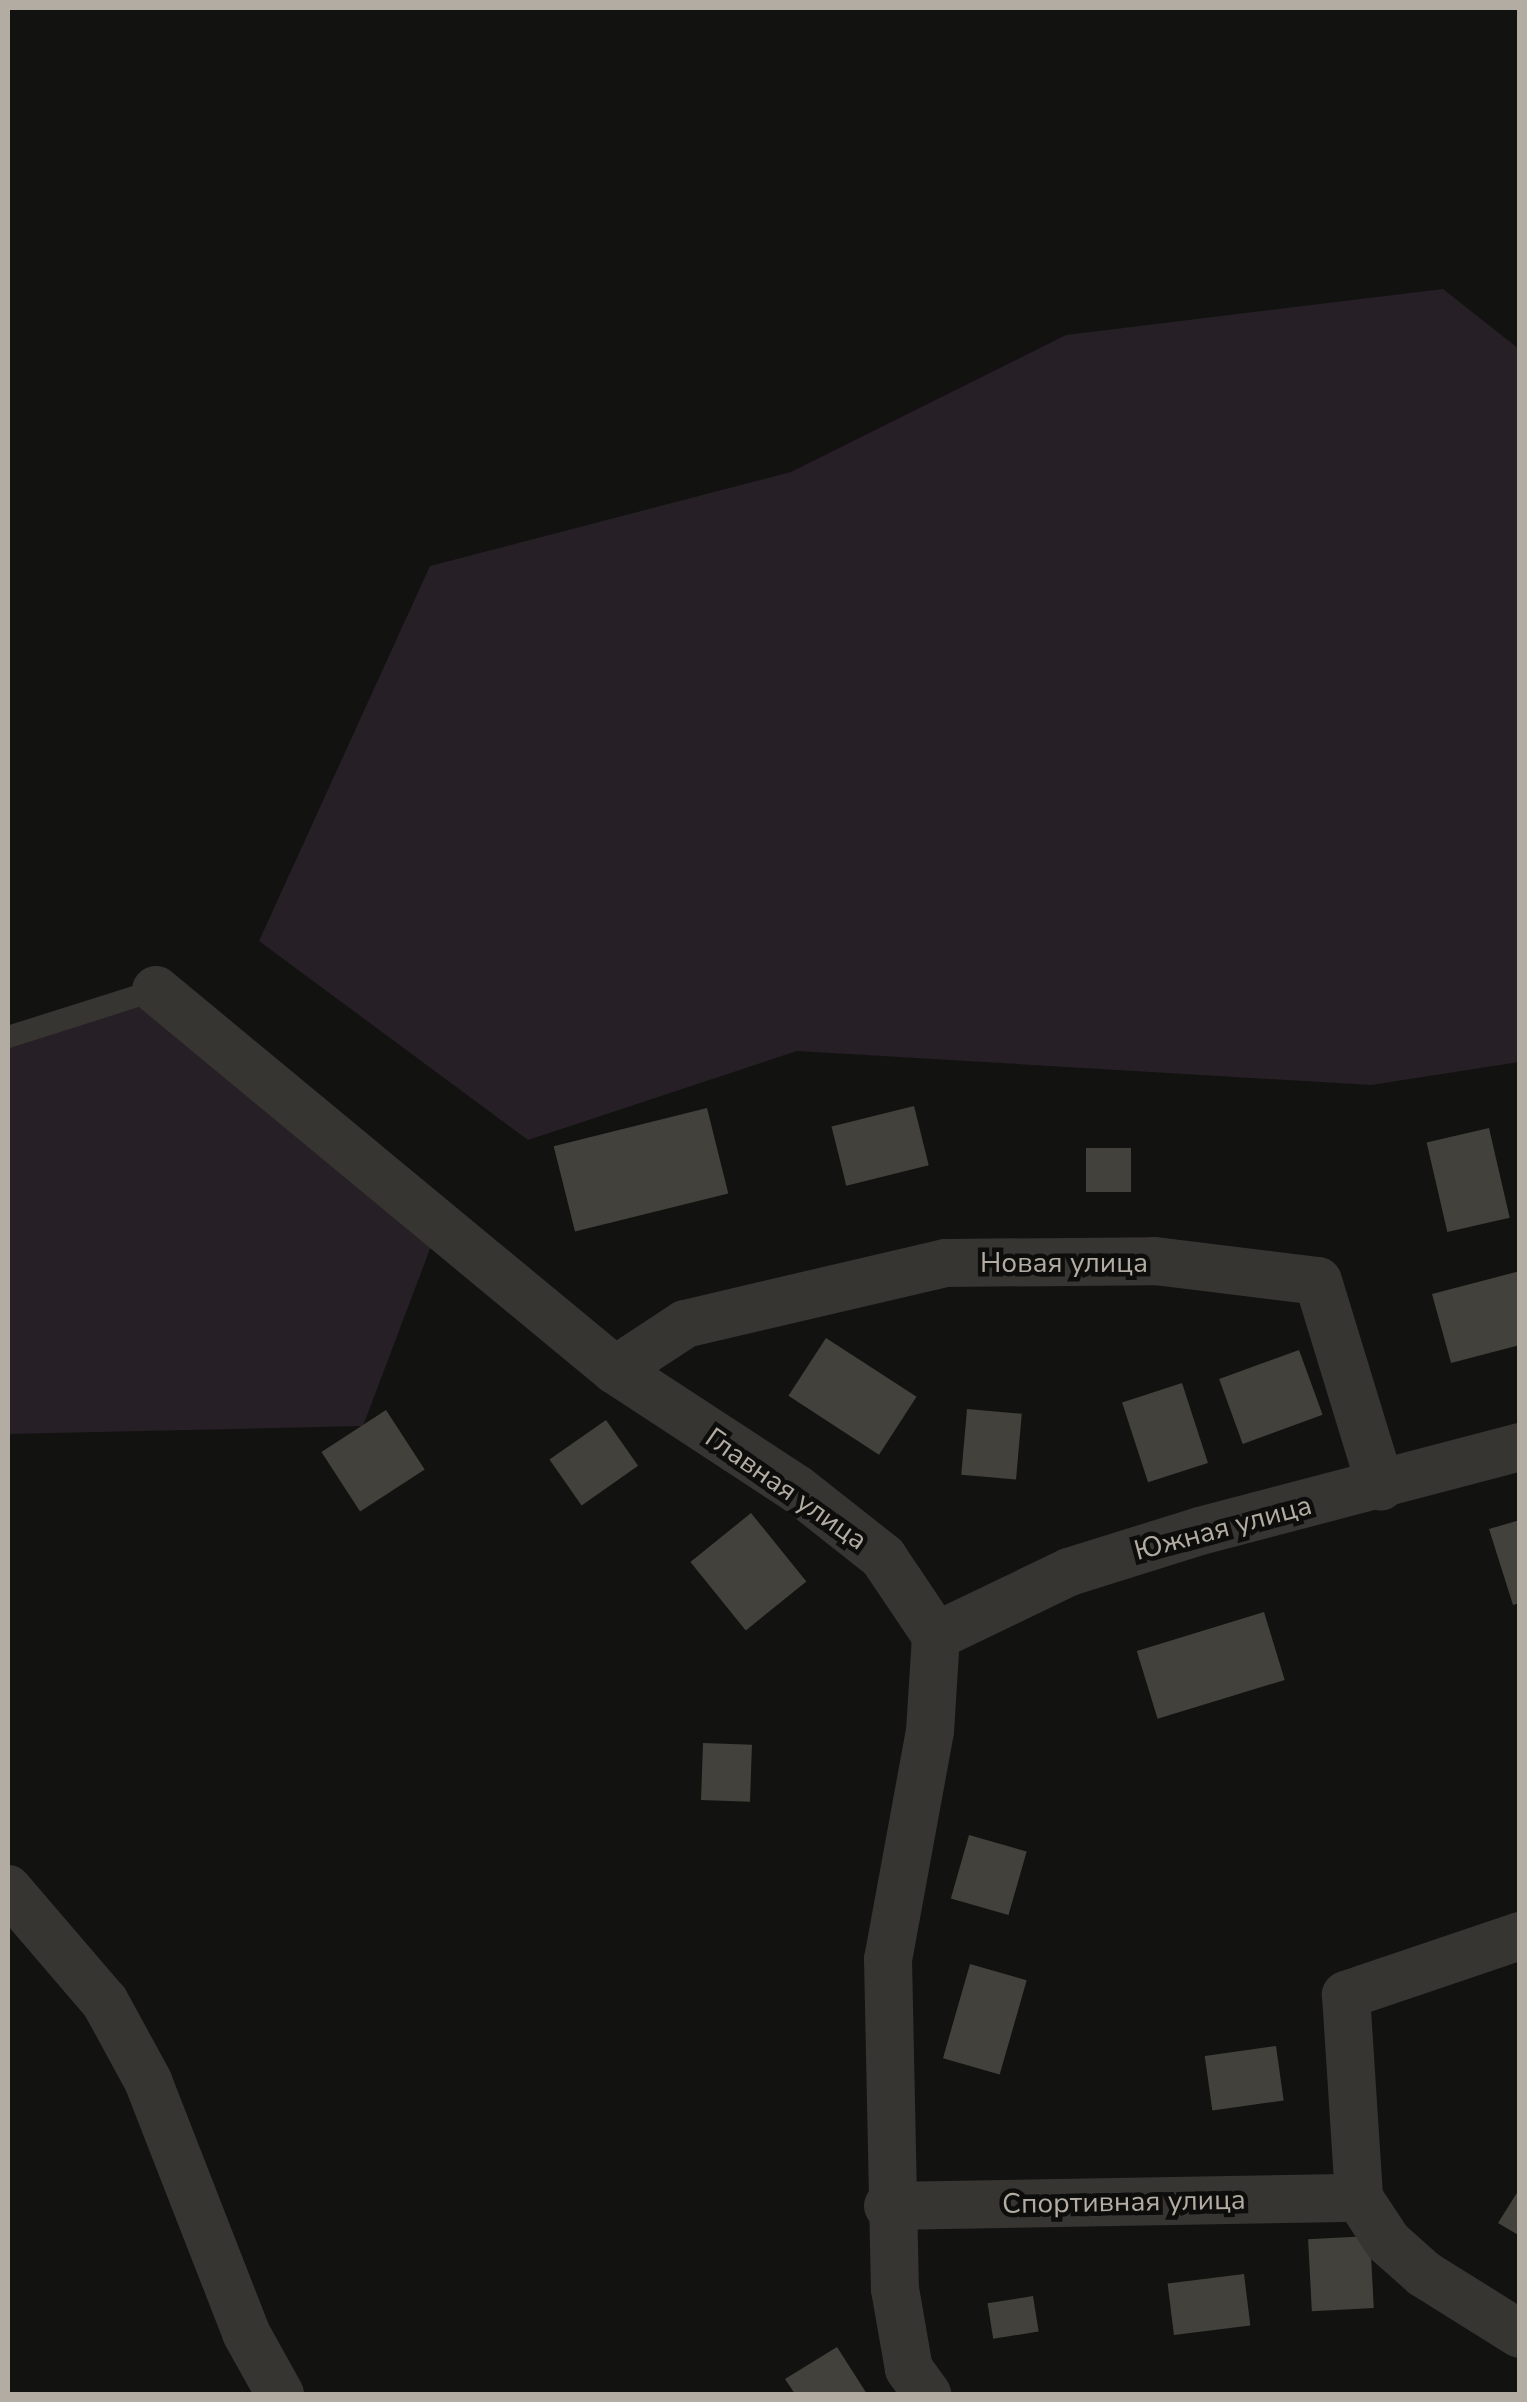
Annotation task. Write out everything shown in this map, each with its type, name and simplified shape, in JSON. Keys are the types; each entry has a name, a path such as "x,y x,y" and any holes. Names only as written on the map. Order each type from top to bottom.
{"street":[{"name":"Главная улица","path":"156,990 615,1370 797,1489 883,1557 936,1636"},
{"name":"Новая улица","path":"615,1370 686,1324 944,1264 1154,1262 1318,1282 1381,1487"},
{"name":"Южная улица","path":"936,1636 1068,1572 1200,1530 1381,1487 1520,1448"},
{"path":"927,2394 909,2370 888,2206 888,1960 930,1731 936,1636"},
{"path":"8,1889 104,2002 148,2081 246,2333 280,2394"},
{"path":"1520,1936 1346,1995 1359,2198 1388,2242 1424,2274 1520,2334"},
{"name":"Спортивная улица","path":"888,2206 1359,2198"}],"lane":[{"path":"8,1037 156,990"}],"shaded area":[{"path":"1443,289 1519,349 1519,1062 1371,1085 797,1051 528,1140 259,941 430,566 791,472 1066,335"},
{"path":"116,994 191,1022 433,1241 363,1426 8,1434 8,1039"}],"building":[{"path":"914,1106 929,1165 846,1186 832,1127"},
{"path":"707,1108 728,1193 575,1232 554,1146"},
{"path":"1489,1128 1510,1218 1447,1232 1427,1142"},
{"path":"1086,1148 1131,1148 1131,1192 1086,1192"},
{"path":"1520,1271 1520,1345 1451,1363 1432,1294"},
{"path":"826,1338 917,1397 879,1455 788,1396"},
{"path":"1299,1350 1323,1415 1243,1444 1219,1379"},
{"path":"1182,1383 1208,1463 1148,1482 1122,1402"},
{"path":"967,1409 1022,1414 1016,1480 961,1475"},
{"path":"386,1410 425,1470 360,1511 321,1452"},
{"path":"606,1420 638,1466 582,1505 549,1460"},
{"path":"751,1513 806,1581 746,1630 690,1562"},
{"path":"1520,1520 1520,1603 1513,1605 1489,1529"},
{"path":"1264,1612 1285,1680 1158,1719 1137,1651"},
{"path":"703,1743 752,1745 750,1802 701,1800"},
{"path":"969,1835 1027,1852 1008,1915 951,1898"},
{"path":"970,1964 1027,1980 1000,2074 943,2058"},
{"path":"1276,2046 1284,2100 1212,2110 1205,2056"},
{"path":"1520,2188 1520,2236 1498,2223"},
{"path":"1370,2236 1374,2308 1312,2311 1308,2239"},
{"path":"1244,2274 1250,2326 1174,2335 1168,2283"},
{"path":"1033,2296 1039,2332 993,2339 988,2303"},
{"path":"837,2347 867,2394 795,2394 785,2379"}]}
